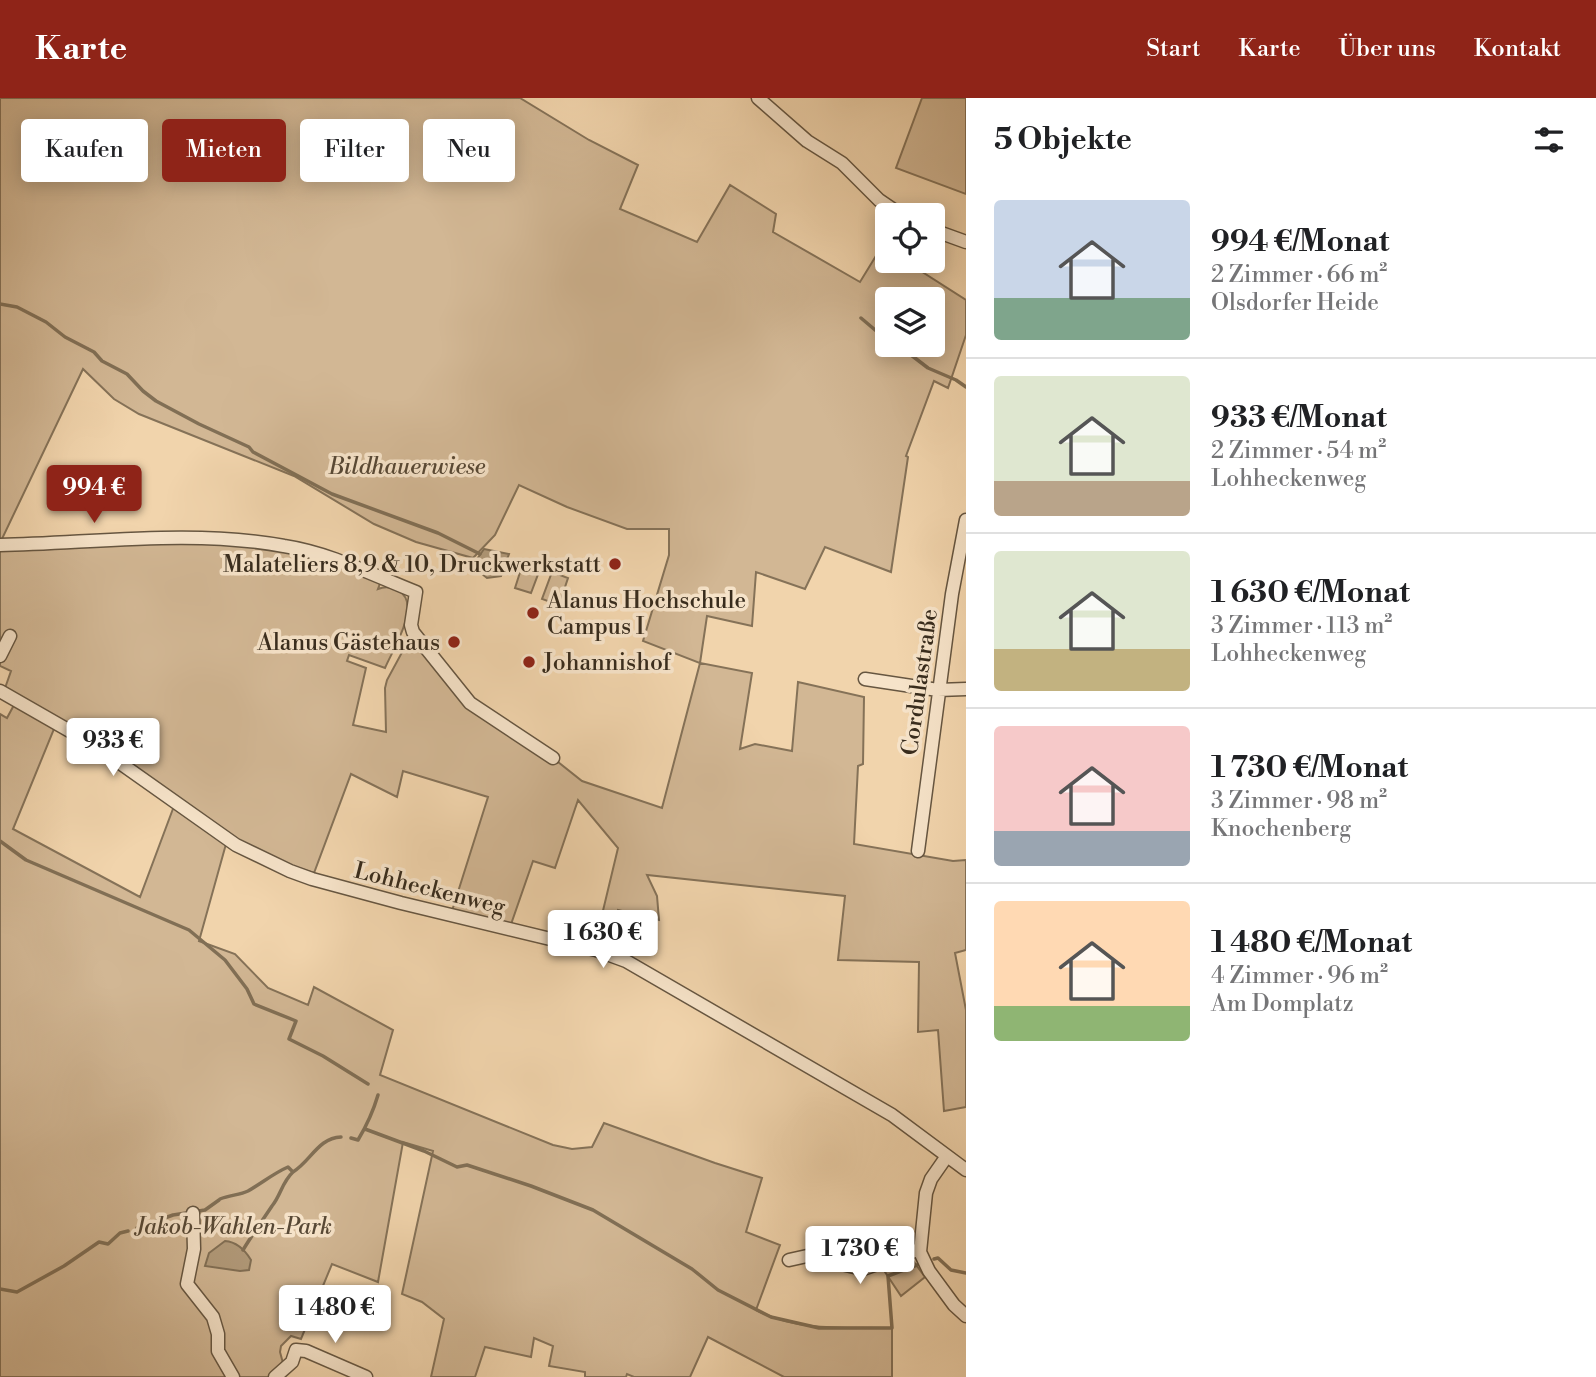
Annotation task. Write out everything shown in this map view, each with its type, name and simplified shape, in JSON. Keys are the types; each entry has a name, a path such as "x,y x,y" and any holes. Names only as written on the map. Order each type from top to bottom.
{"street":[{"path":"758,98 807,141 842,163 883,203"},
{"path":"945,234 966,242"},
{"name":"Cordulastraße","path":"918,851 938,690 966,520"},
{"path":"0,545 187,538 244,540 287,546 334,560 416,592 411,625 413,632 464,697 477,709 553,758"},
{"path":"0,656 10,636"},
{"path":"865,679 938,690 966,689"},
{"name":"Lohheckenweg","path":"0,691 110,755 236,845 312,879 613,955 872,1103 966,1170"},
{"path":"947,1156 931,1179 926,1193 920,1249 929,1271 954,1305 966,1316"},
{"path":"193,1213 194,1249 187,1284 213,1317 218,1334 218,1350 233,1377"},
{"path":"789,1261 807,1256 863,1269 920,1249"},
{"path":"275,1377 292,1362 296,1350 306,1351 366,1377"}],"green space":[{"name":"Bildhauerwiese","path":"0,98 520,98 589,140 638,165 620,209 697,242 730,185 776,214 773,232 860,282 875,257 875,273 924,273 966,300 966,335 948,388 934,381 906,456 908,457 891,572 825,547 805,589 756,572 752,626 707,616 700,663 643,641 669,555 669,529 627,529 567,507 519,485 495,535 473,558 416,542 374,524 294,476 139,414 114,399 83,369 0,543"},
{"path":"922,98 966,98 966,194 896,168"},
{"name":"Jakob-Wahlen-Park","path":"172,537 287,546 382,578 378,589 388,587 399,591 408,606 407,616 385,668 349,655 347,661 366,668 353,725 386,732 387,680 413,632 464,697 582,781 662,808 700,663 752,673 740,749 755,744 792,751 798,682 864,697 863,764 858,766 854,844 953,861 966,860 966,950 955,953 966,1010 966,1107 944,1111 938,1030 918,1032 919,962 838,960 845,896 647,875 657,896 659,920 618,910 610,948 595,944 618,848 578,800 555,868 533,861 509,930 451,914 488,797 403,771 397,797 351,774 314,873 226,844 199,941 235,954 268,988 308,1005 314,987 393,1030 380,1075 553,1145 572,1149 592,1147 604,1123 762,1178 746,1232 780,1245 756,1310 772,1317 806,1325 892,1328 892,1377 784,1377 708,1337 690,1377 634,1377 627,1374 626,1377 585,1377 585,1372 549,1366 553,1346 534,1338 531,1357 485,1347 475,1377 431,1377 444,1319 422,1302 402,1294 433,1151 403,1142 378,1282 332,1264 301,1339 291,1336 281,1346 283,1363 275,1377 0,1377 0,714 7,718 14,705 54,729 13,829 140,897 177,798 4,691 11,671 0,666 0,549"},
{"path":"523,563 540,569 531,593 515,588"},
{"path":"552,572 568,578 559,605 542,599"},
{"path":"911,1258 925,1277 901,1296 883,1269"}],"shaded area":[{"path":"484,549 509,554 501,576 487,578 477,570 475,562"},
{"path":"225,1241 237,1245 246,1253 251,1260 249,1270 205,1266 209,1253"}],"waterway":[{"path":"0,304 17,307 46,322 65,337 94,352 102,361 127,374 156,401 249,447 253,452 332,494 438,533 480,554"},
{"path":"861,318 875,330"},
{"path":"914,357 928,368 966,387"},
{"path":"0,841 26,860 189,930 225,960 247,989 254,1004 296,1021 289,1039 368,1084"},
{"path":"351,1138 358,1140 378,1095"},
{"path":"365,1129 424,1151 457,1167 467,1165 593,1210 692,1269 718,1290 771,1317 819,1328 892,1328 888,1276 917,1265"},
{"path":"220,1199 248,1191 288,1167 293,1172 326,1141 341,1137"},
{"path":"243,1250 293,1172"},
{"path":"137,1228 173,1215 205,1210 219,1200"},
{"path":"0,1289 17,1292 64,1266 99,1242 108,1244 120,1233 128,1231"},
{"path":"934,1259 938,1258 951,1270 966,1273"}],"place":[{"name":"Malateliers 8,9 & 10, Druckwerkstatt","path":"615,564"},
{"name":"Alanus Hochschule Campus I","path":"533,613"},
{"name":"Alanus Gästehaus","path":"454,642"},
{"name":"Johannishof","path":"529,662"}]}
